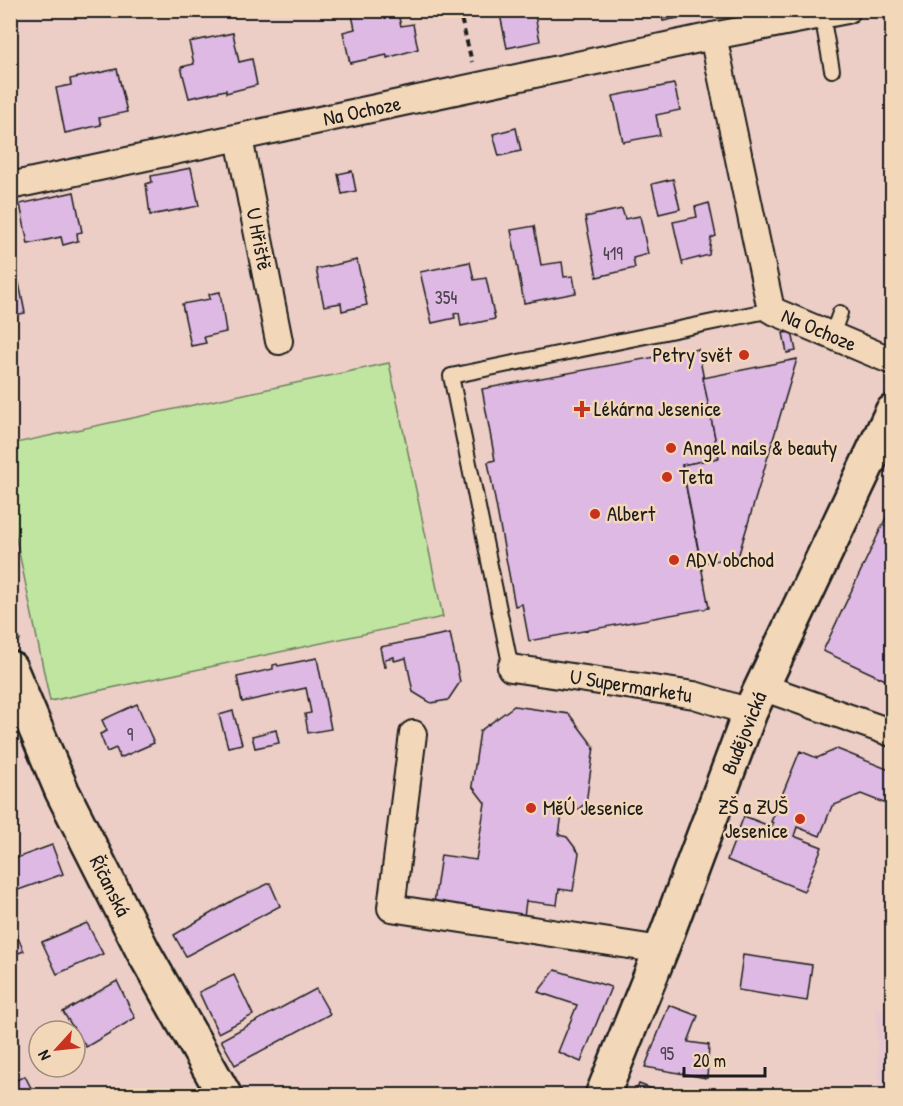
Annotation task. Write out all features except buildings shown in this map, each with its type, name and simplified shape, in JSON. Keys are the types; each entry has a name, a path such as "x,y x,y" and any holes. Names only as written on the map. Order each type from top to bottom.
{"main road":[{"name":"Budějovická","path":"602,1095 661,950 756,700 892,412"},
{"name":"Říčanská","path":"10,668 78,823 143,951 225,1095"}],"street":[{"name":"Na Ochoze","path":"10,186 713,36 847,10"},
{"name":"Na Ochoze","path":"713,36 771,310 836,324 892,361"},
{"name":"U Hřiště","path":"239,138 279,341"},
{"name":"U Supermarketu","path":"511,669 694,694 756,700 892,733"},
{"path":"413,734 391,908 661,950"}],"lane":[{"path":"822,15 832,70"},
{"path":"511,669 451,376 771,310"}],"path":[{"path":"459,10 478,86"}],"shaded area":[{"path":"876,1007 892,1014 892,1095 879,1095"}],"green space":[{"path":"389,363 443,617 50,701 11,514 11,444"}],"place":[{"name":"Petry svět","path":"744,355"},
{"name":"Lékárna Jesenice","path":"582,409"},
{"name":"Angel nails & beauty","path":"671,448"},
{"name":"Teta","path":"667,477"},
{"name":"Albert","path":"595,514"},
{"name":"ADV obchod","path":"674,560"},
{"name":"MěÚ Jesenice","path":"531,808"},
{"name":"ZŠ a ZUŠ Jesenice","path":"800,819"}]}
